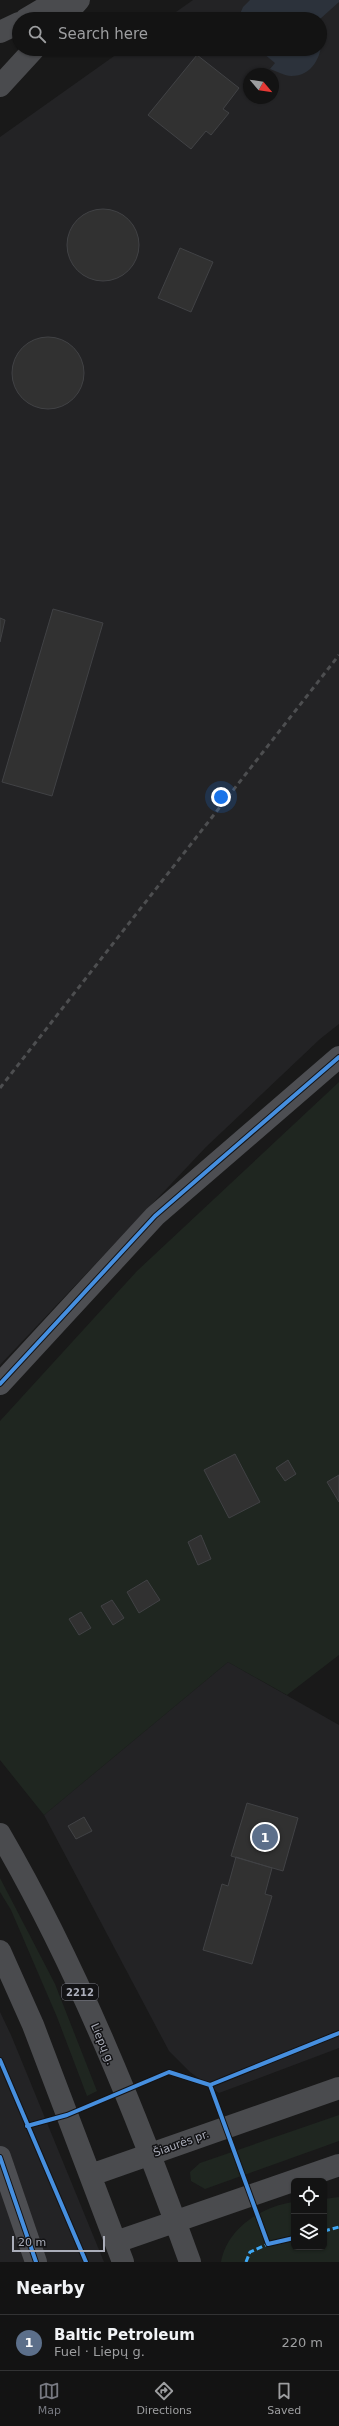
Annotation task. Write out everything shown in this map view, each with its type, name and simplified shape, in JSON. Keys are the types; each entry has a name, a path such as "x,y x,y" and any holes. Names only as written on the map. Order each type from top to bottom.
{"main road":[{"path":"38,12 58,0"},
{"path":"68,12 79,0"},
{"path":"0,32 12,26"},
{"path":"0,86 28,56"},
{"name":"Liepų g.","path":"0,1834 58,1939 175,2220 190,2262"},
{"path":"0,1951 33,2025 123,2262"},
{"name":"Šiaurės pr.","path":"91,2175 339,2088"},
{"path":"116,2242 175,2220 339,2164"}],"street":[{"path":"0,1384 155,1216 339,1057"},
{"path":"0,2157 36,2262"}],"shaded area":[{"path":"193,0 339,0 339,1024 320,1039 206,1147 0,1365 0,137 114,56 327,56 327,12 176,12"},
{"path":"250,0 339,0 339,2 327,13 241,12 243,7"},
{"path":"266,56 319,56 314,65 308,71 300,75 291,76 279,72 279,68 271,68 275,63"},
{"path":"339,1082 339,1655 287,1695 228,1662 44,1815 0,1760 0,1421 137,1271"},
{"path":"228,1662 339,1725 339,2048 219,2093 190,2072 169,2051 44,1815"},
{"path":"0,1878 55,1984 97,2091 87,2096 57,2017 11,1910 0,1892"},
{"path":"0,2012 11,2035 104,2262 0,2262"},
{"path":"339,2115 339,2141 205,2189 191,2181 190,2172 200,2163"},
{"path":"339,2197 339,2262 221,2262 230,2239 238,2229 258,2214 270,2208 291,2202 291,2250 327,2250 327,2199"}],"building":[{"path":"196,56 198,56 239,88 223,109 229,113 211,135 206,131 191,149 148,115"},
{"path":"103,209 123,215 133,225 139,245 133,265 123,275 103,281 83,275 73,265 67,245 73,225 83,215"},
{"path":"180,248 213,262 191,312 158,298"},
{"path":"48,337 68,343 78,353 84,373 78,393 68,403 48,409 28,403 18,393 12,373 18,353 28,343"},
{"path":"53,609 103,623 52,796 2,782"},
{"path":"0,618 5,620 0,642"},
{"path":"235,1454 260,1502 229,1518 204,1470"},
{"path":"288,1460 296,1474 285,1481 276,1468"},
{"path":"339,1475 339,1502 327,1482"},
{"path":"201,1535 211,1559 198,1565 188,1542"},
{"path":"147,1580 160,1600 139,1613 127,1592"},
{"path":"112,1600 124,1618 113,1625 101,1606"},
{"path":"81,1612 91,1628 79,1635 69,1619"},
{"path":"247,1803 298,1818 283,1871 231,1856"},
{"path":"84,1817 92,1831 76,1839 68,1826"},
{"path":"236,1857 272,1868 265,1894 272,1896 252,1964 203,1950 222,1884 228,1886"}],"railway":[{"path":"0,1088 339,655"}],"marked path":[{"path":"327,2230 339,2227"},
{"path":"246,2262 250,2252 268,2244"}],"cycle path":[{"path":"0,1384 155,1216 339,1057"},
{"path":"291,2239 268,2244 210,2085 339,2033"},
{"path":"0,2060 86,2262"},
{"path":"27,2126 67,2115 169,2072 210,2085"},
{"path":"0,2157 36,2262"}],"place":[{"name":"Baltic Petroleum","path":"265,1837"}]}
